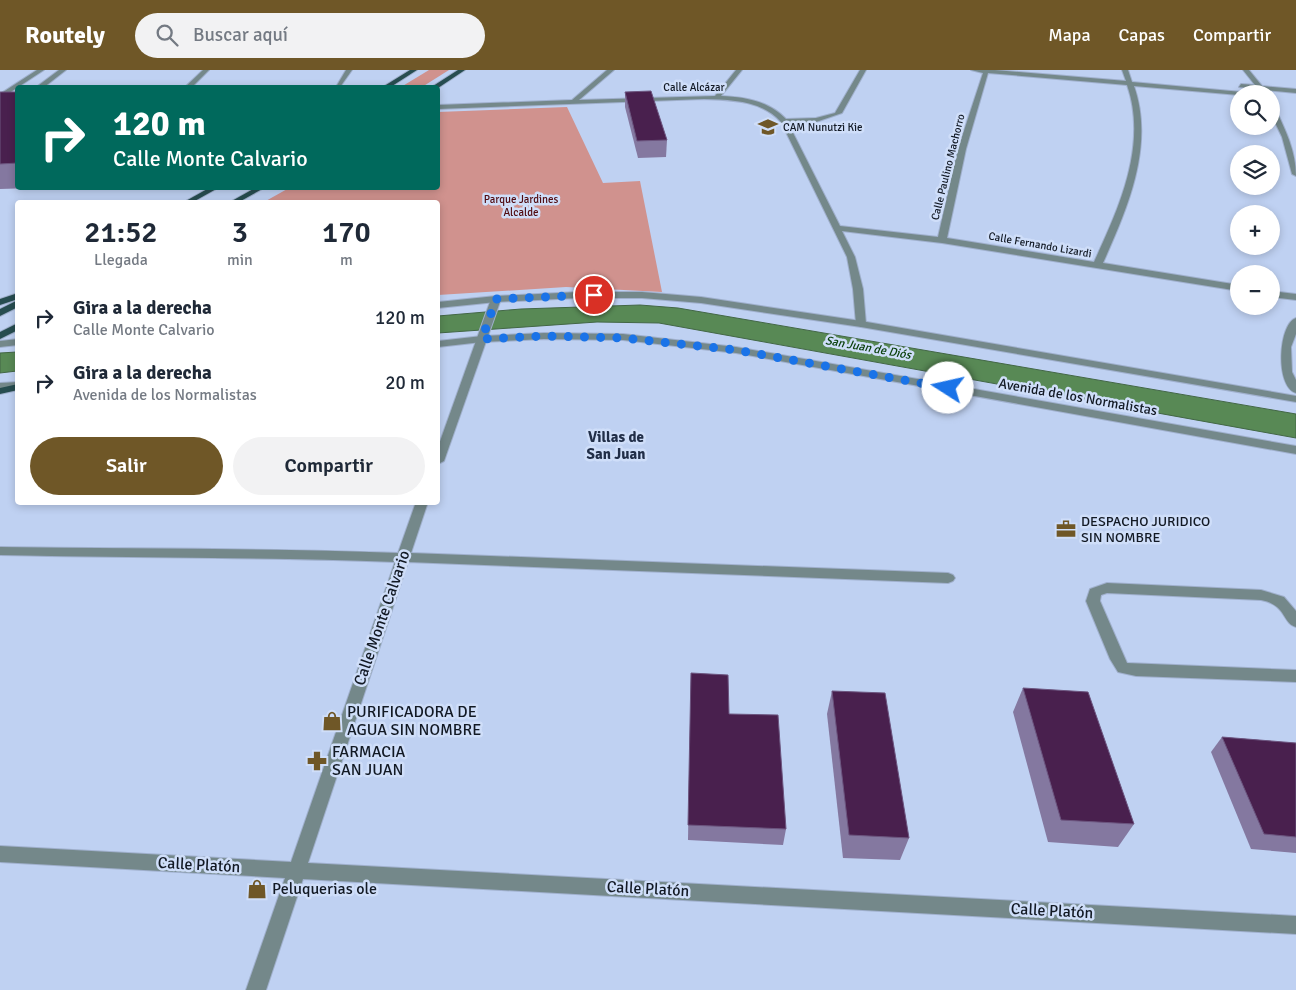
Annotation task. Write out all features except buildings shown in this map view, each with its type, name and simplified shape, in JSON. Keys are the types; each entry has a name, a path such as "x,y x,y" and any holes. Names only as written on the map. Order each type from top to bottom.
{"main road":[{"path":"389,85 414,70"},
{"path":"438,85 462,70"},
{"path":"192,200 210,190"},
{"path":"238,200 256,190"},
{"path":"0,302 15,297"},
{"path":"0,313 15,304"},
{"path":"0,336 15,328"},
{"path":"0,391 15,387"}],"street":[{"path":"18,85 41,70"},
{"path":"42,85 63,70"},
{"path":"189,85 206,70"},
{"path":"339,85 349,70"},
{"path":"576,100 611,70"},
{"path":"717,97 739,70"},
{"path":"784,121 822,119 840,112 863,70"},
{"path":"974,70 1128,77 1230,91"},
{"path":"1053,70 1230,88"},
{"path":"1246,70 1258,85"},
{"name":"Calle Paulino Machorro","path":"942,240 962,149 986,71"},
{"path":"1097,266 1126,201 1135,162 1138,131 1137,113 1128,77"},
{"path":"0,97 15,87"},
{"path":"1280,91 1296,91"},
{"name":"Calle Alcázar","path":"440,107 576,100 717,97 742,100 765,106 780,115 784,121 851,257 858,289 861,324"},
{"path":"1280,97 1296,98"},
{"path":"1280,126 1296,174"},
{"name":"Calle Fernando Lizardi","path":"837,228 942,240 1230,287"},
{"path":"440,305 578,295 642,295 701,300 861,324 1296,399"},
{"path":"1280,295 1296,297"},
{"path":"440,455 495,302"},
{"path":"1296,321 1286,347 1287,372 1296,390"},
{"name":"Avenida de los Normalistas","path":"440,344 483,336 544,336 623,338 736,350 1296,450"},
{"path":"0,344 15,342"},
{"path":"0,386 15,386"},
{"name":"Calle Monte Calvario","path":"256,990 421,505"},
{"path":"0,551 256,555 313,554 948,578"},
{"path":"1296,622 1278,598 1261,595 1108,588 1095,592 1093,601 1123,668 1296,676"},
{"name":"Calle Platón","path":"0,854 1296,925"}],"green space":[{"path":"429,70 449,70 425,85 404,85"},
{"name":"Parque Jardines Alcalde","path":"567,107 603,183 640,181 662,292 566,287 440,295 440,200 268,200 285,190 440,190 440,112"}],"water":[{"name":"San Juan de Diós","path":"640,305 678,308 1296,414 1296,438 659,323 597,322 440,333 440,316 521,309"},
{"path":"15,352 15,371 0,373 0,353"}],"place":[{"name":"CAM Nunutzi Kie","path":"768,127"},
{"name":"DESPACHO JURIDICO SIN NOMBRE","path":"1066,529"},
{"name":"PURIFICADORA DE AGUA SIN NOMBRE","path":"332,721"},
{"name":"FARMACIA SAN JUAN","path":"317,761"},
{"name":"Peluquerias ole","path":"257,889"}],"district":[{"name":"Villas de San Juan","path":"616,446"}],"route":[{"path":"594,295 496,299 482,339 544,336 623,338 736,350 948,388"}]}
